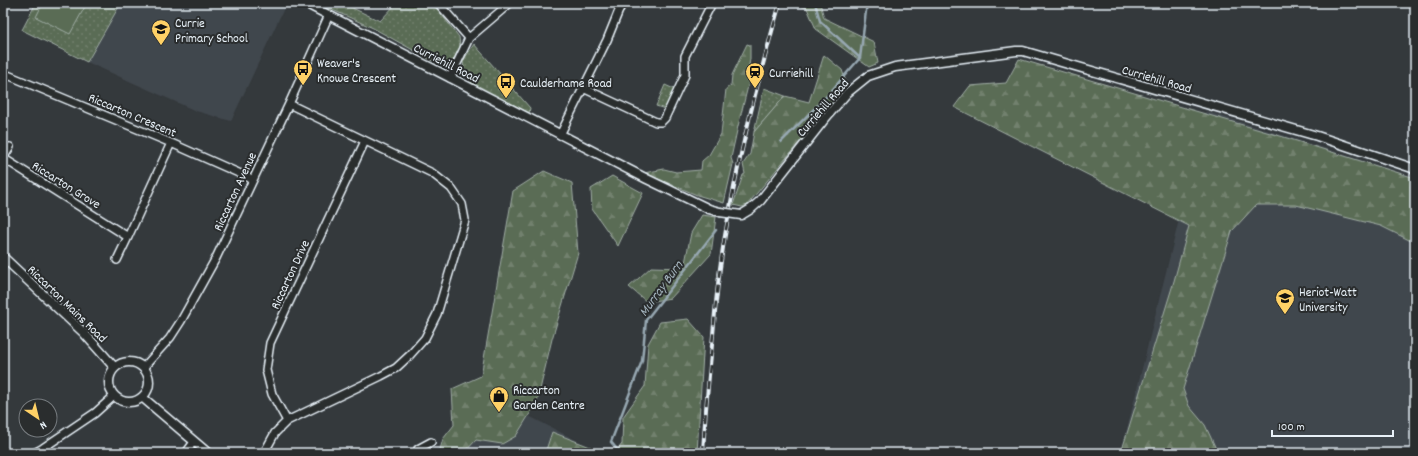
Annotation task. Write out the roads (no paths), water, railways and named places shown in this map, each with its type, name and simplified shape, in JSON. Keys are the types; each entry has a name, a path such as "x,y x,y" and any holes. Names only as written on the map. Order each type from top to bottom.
{"street":[{"name":"Curriehill Road","path":"305,3 695,203 720,212 741,215 760,201 822,121 847,94 868,76 895,67 1016,51 1023,51 1318,136 1415,169"},
{"path":"438,3 469,38"},
{"path":"450,78 469,38 510,3"},
{"path":"560,134 607,40 622,3"},
{"path":"582,88 656,122 661,122 665,118 685,75 685,56 712,3"},
{"name":"Riccarton Avenue","path":"143,368 170,338 216,258 330,15"},
{"name":"Riccarton Crescent","path":"3,72 252,179"},
{"path":"264,453 275,433 287,421 396,368 425,338 437,314 465,220 462,204 451,188 432,173 289,104"},
{"name":"Riccarton Drive","path":"287,421 272,394 266,370 270,343 366,141"},
{"path":"117,260 171,143"},
{"name":"Riccarton Grove","path":"10,147 3,158 128,237"},
{"name":"Riccarton Mains Road","path":"3,258 84,333 115,368"},
{"path":"126,363 133,363 143,368 148,381 148,387 142,397 131,402 125,402 114,396 109,385 109,379 115,368 120,364 126,363"},
{"path":"34,453 95,413 114,396"},
{"path":"142,397 208,453"},
{"path":"186,453 194,442"},
{"path":"419,453 418,449 431,442"}],"waterway":[{"path":"815,3 820,21 860,58"},
{"path":"781,142 825,98 860,58 867,3"},
{"name":"Murray Burn","path":"620,453 611,442 642,361 646,320 716,230"}],"railway":[{"path":"703,453 707,394 720,266 732,196 744,141 757,85 780,3"}],"place":[{"name":"Currie Primary School","path":"161,46"},
{"name":"Weaver's Knowe Crescent","path":"303,86"},
{"name":"Curriehill","path":"755,89"},
{"name":"Caulderhame Road","path":"506,99"},
{"name":"Heriot-Watt University","path":"1285,315"},
{"name":"Riccarton Garden Centre","path":"499,413"}]}
